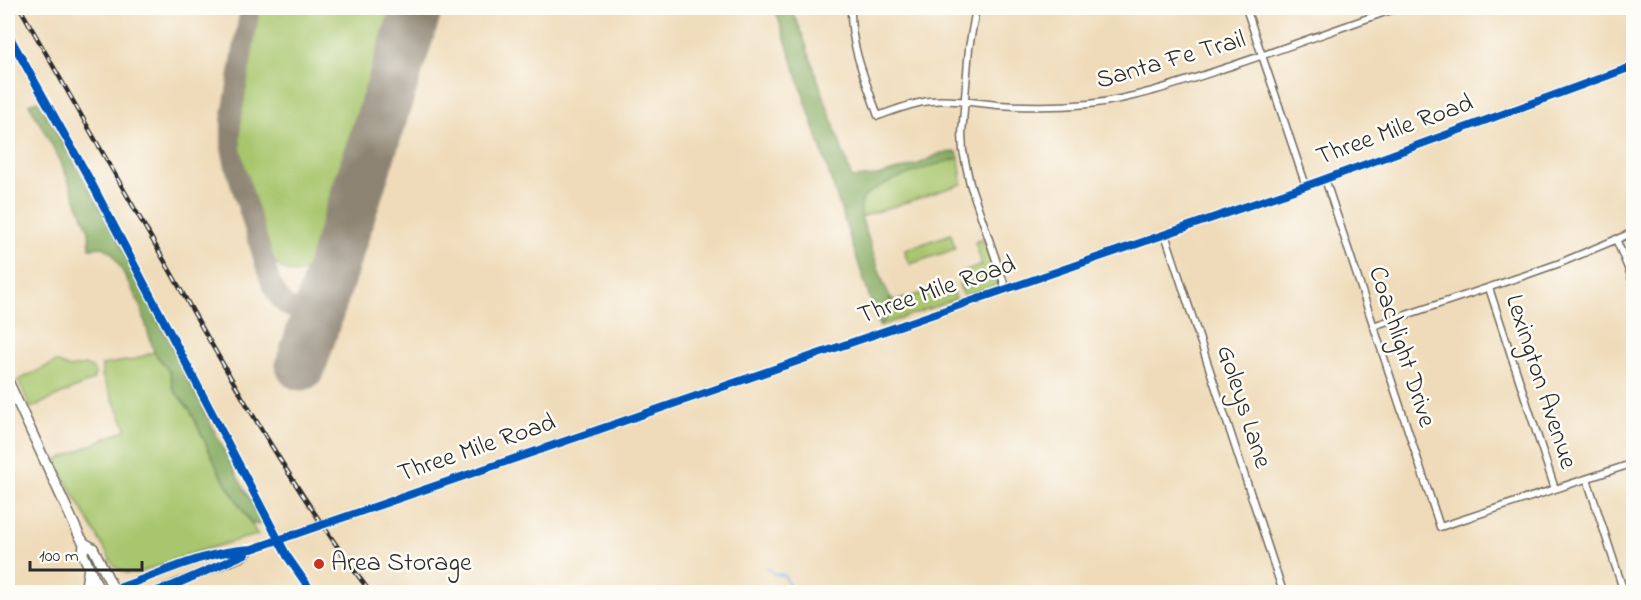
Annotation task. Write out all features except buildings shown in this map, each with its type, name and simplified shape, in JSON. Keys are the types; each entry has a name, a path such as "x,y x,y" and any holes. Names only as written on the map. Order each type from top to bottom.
{"main road":[{"path":"8,381 84,543 83,554 100,592"},
{"path":"84,543 93,548 112,592"},
{"path":"82,592 86,586 89,567"}],"street":[{"name":"Santa Fe Trail","path":"852,8 854,46 878,116 929,101 1048,106 1115,100 1170,87 1396,8"},
{"path":"976,8 969,48 964,102 962,134 965,167 1006,289"},
{"path":"1245,8 1306,186"},
{"name":"Three Mile Road","path":"112,592 201,558 238,549 252,549 1306,186 1634,66"},
{"name":"Coachlight Drive","path":"1325,179 1440,527 1555,489"},
{"path":"1373,326 1560,263 1634,232"},
{"name":"Goleys Lane","path":"1166,234 1283,592"},
{"path":"1616,239 1634,287"},
{"name":"Lexington Avenue","path":"1489,288 1555,489"},
{"path":"1555,489 1634,463"},
{"path":"1587,479 1624,592"},
{"name":"Three Mile Road","path":"154,592 242,557 252,549"}],"green space":[{"path":"259,8 400,8 319,259 308,269 296,273 284,270 273,260 242,163 239,144 241,117"},
{"path":"775,8 790,8 800,28 852,178 877,176 919,164 941,153 957,152 959,158 893,180 880,186 863,199 861,217 890,297 889,314 879,326"},
{"path":"38,101 111,226 237,476 262,520 259,525 251,523 220,474 190,410 173,389 170,373 154,352 140,305 112,253 103,247 90,248 89,231 60,160 29,104"},
{"path":"959,158 962,184 861,217 861,204 869,193 907,174"},
{"path":"951,234 955,249 910,264 905,250"},
{"path":"981,239 986,242 999,280 995,286 964,296 959,286 961,273 982,265 975,242"},
{"path":"948,287 953,291 956,299 880,326 889,314 890,297 896,301"},
{"path":"154,352 171,373 173,389 190,410 220,474 258,535 200,551 138,573 126,573 114,566 55,461 127,429 102,376 102,365 133,360"},
{"path":"56,362 69,368 85,365 92,368 95,374 93,380 31,408 18,380"}],"waterway":[{"path":"767,568 774,574 784,575 793,592"}],"taxiway":[{"path":"250,8 231,121 231,148 235,166 271,283 280,299 295,309 320,307"}],"runway":[{"path":"301,365 417,8"}],"railway":[{"path":"20,8 243,398 291,477 370,592"}],"cycle path":[{"path":"8,34 91,182 287,556 312,592"},
{"path":"106,592 196,560 252,549 1317,182 1634,66"},
{"path":"154,592 245,554"}],"place":[{"name":"Area Storage","path":"319,564"}]}
